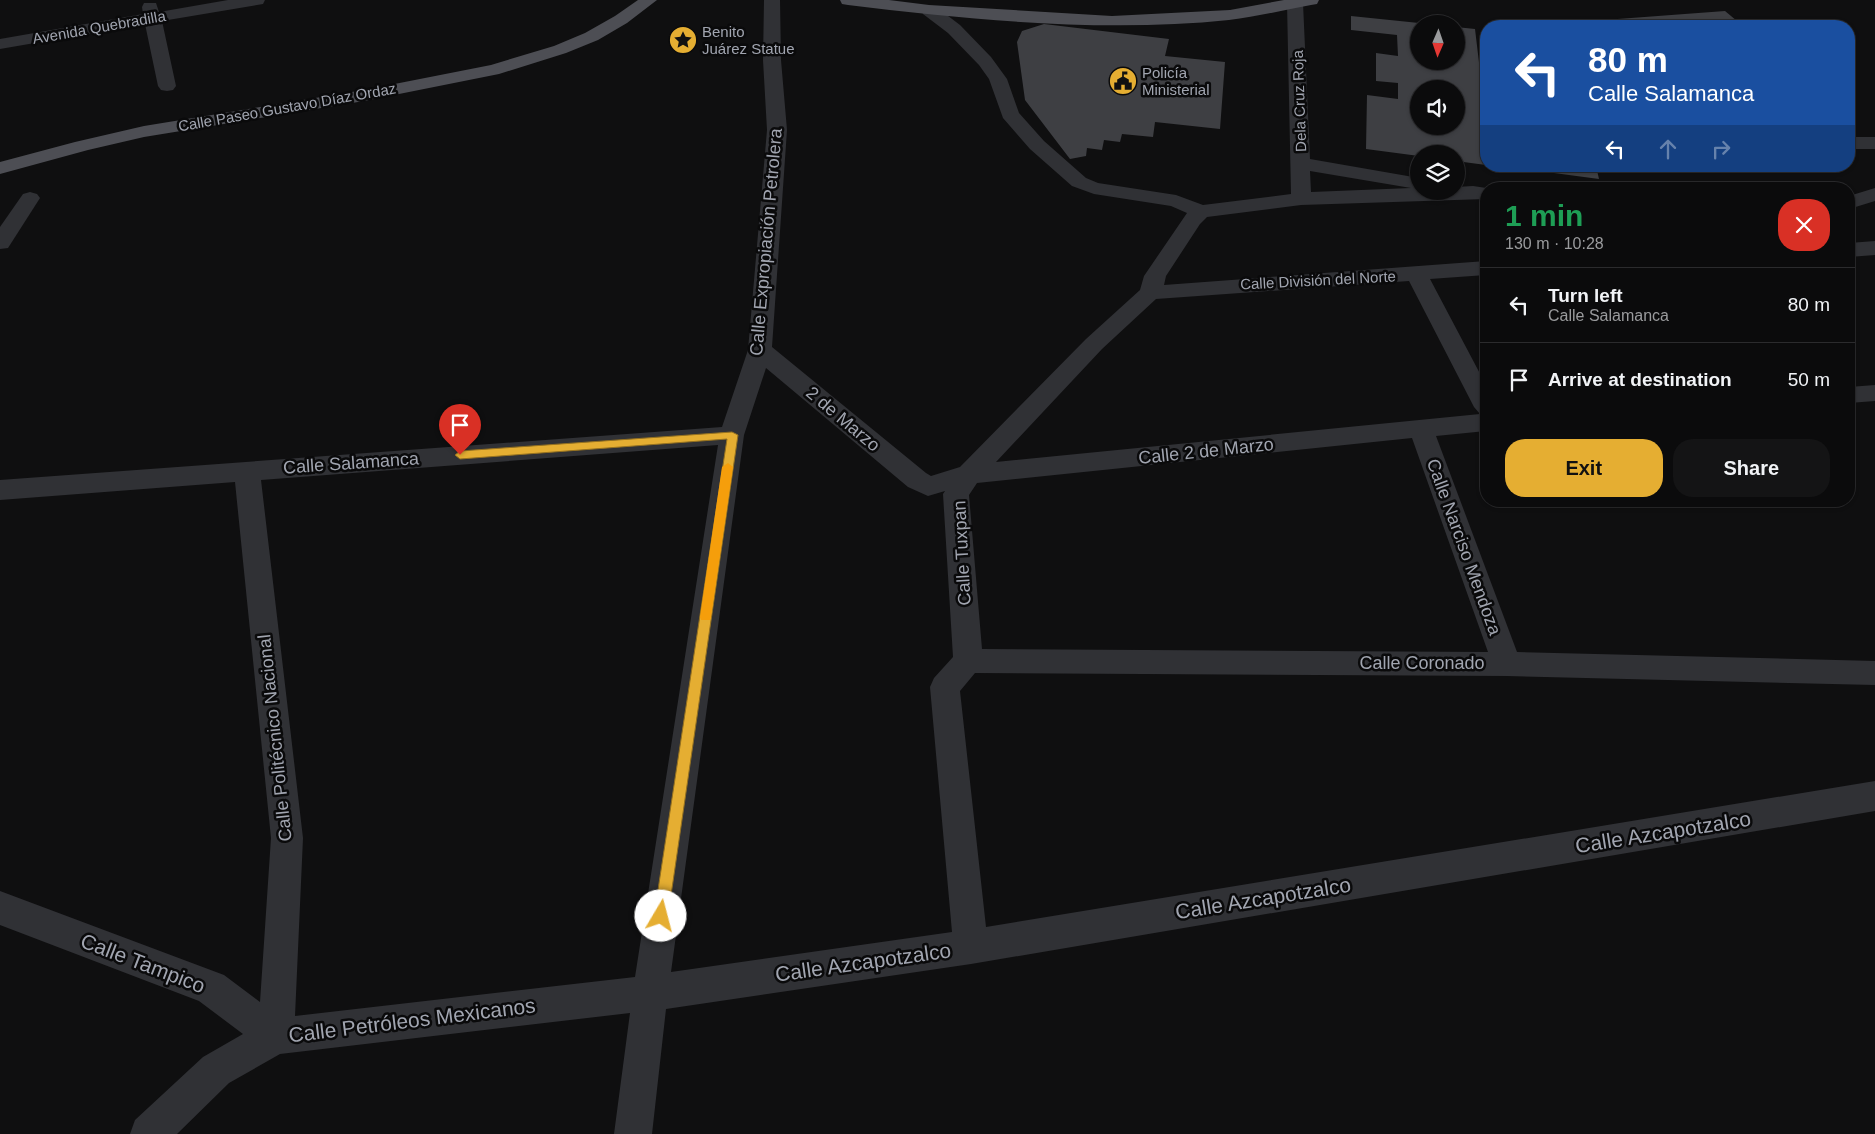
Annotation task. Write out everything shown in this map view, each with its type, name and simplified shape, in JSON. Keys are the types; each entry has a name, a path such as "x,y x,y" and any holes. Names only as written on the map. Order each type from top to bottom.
{"main road":[{"path":"573,43 588,26 630,0"},
{"name":"Calle Paseo Gustavo Díaz Ordaz","path":"0,168 61,151 163,128 339,99 469,75 525,62 611,28 649,0"},
{"path":"848,0 929,10 1112,21 1230,15 1303,2"}],"street":[{"name":"Avenida Quebradilla","path":"151,12 192,0"},
{"name":"Avenida Quebradilla","path":"0,31 54,28 151,12 258,0"},
{"name":"Calle Expropiación Petrolera","path":"633,1134 650,993 732,435 760,350 777,130 772,60 772,0"},
{"name":"Dela Cruz Roja","path":"1301,199 1303,2"},
{"path":"929,10 954,29 985,60 998,79 1010,114 1037,145 1079,182 1094,188 1176,201 1201,212 1301,199 1472,191"},
{"path":"151,12 167,86"},
{"name":"Avenida Quebradilla","path":"0,44 54,28"},
{"path":"0,61 54,28"},
{"path":"1855,143 1875,143"},
{"path":"1301,164 1410,182"},
{"path":"1855,201 1875,194"},
{"path":"0,243 30,198"},
{"name":"Calle Tuxpan","path":"968,661 956,494 969,474 1094,344 1150,293 1155,276 1192,220 1201,212"},
{"path":"1855,250 1875,248"},
{"name":"Calle División del Norte","path":"1150,293 1239,284 1480,269"},
{"path":"1416,274 1480,396"},
{"name":"2 de Marzo","path":"760,350 917,480 928,486"},
{"path":"1855,395 1875,393"},
{"name":"Calle 2 de Marzo","path":"928,486 969,474 1480,423"},
{"name":"Calle Narciso Mendoza","path":"1421,430 1507,664"},
{"name":"Calle Salamanca","path":"0,490 732,435"},
{"name":"Calle Politécnico Nacional","path":"247,470 287,838 276,1036"},
{"path":"968,661 945,686 971,947"},
{"name":"Calle Coronado","path":"968,661 1507,664 1875,673"},
{"name":"Calle Azcapotzalco","path":"650,993 971,947 1875,796"},
{"name":"Calle Tampico","path":"0,908 211,988 276,1036"},
{"name":"Calle Petróleos Mexicanos","path":"149,1134 216,1070 276,1036 650,993"}],"building":[{"path":"1725,11 1736,20 1604,20"},
{"path":"1351,16 1410,22 1410,70 1465,70 1465,28 1475,29 1480,71 1480,164 1465,162 1465,145 1410,145 1410,155 1366,149 1367,95 1398,99 1398,83 1376,81 1376,53 1398,56 1397,35 1351,30"},
{"name":"Policía Ministerial","path":"1044,24 1169,39 1165,56 1225,62 1220,129 1155,122 1153,137 1122,134 1120,142 1104,140 1102,150 1087,148 1086,156 1070,159 1025,100 1017,42 1022,31"},
{"path":"1546,172 1597,172 1599,179"}],"slow traffic":[{"path":"706,617 728,467"}],"place":[{"name":"Benito Juárez Statue","path":"683,40"},
{"name":"Policía Ministerial","path":"1123,81"}],"route":[{"path":"460,455 732,435 661,916"}]}
